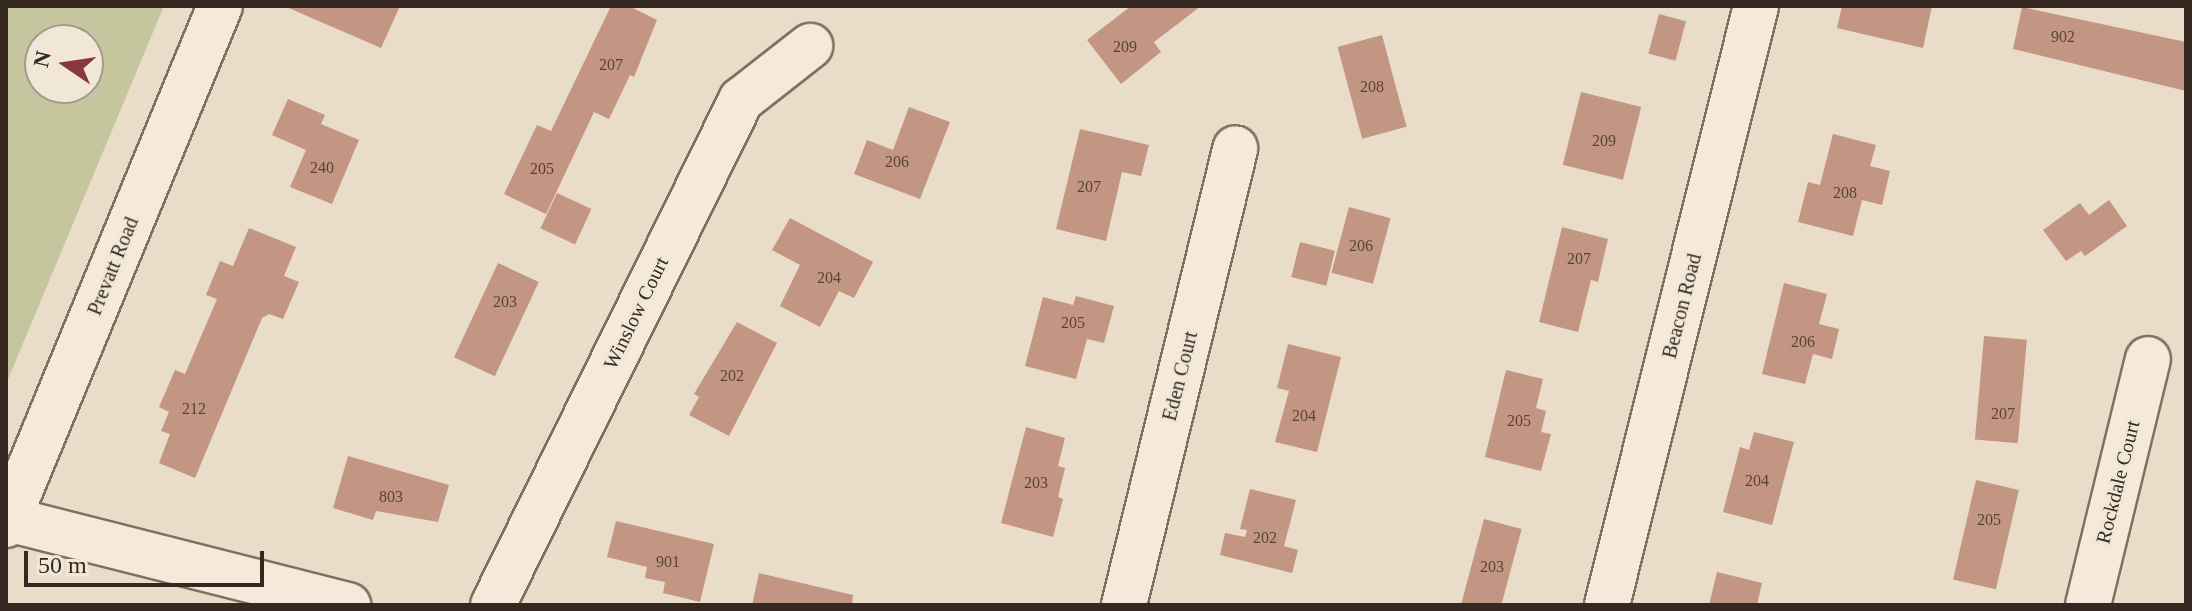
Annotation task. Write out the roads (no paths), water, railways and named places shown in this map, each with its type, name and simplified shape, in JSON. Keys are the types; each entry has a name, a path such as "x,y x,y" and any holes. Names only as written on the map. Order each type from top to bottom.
{"street":[{"name":"Prevatt Road","path":"7,522 220,6"},
{"name":"Beacon Road","path":"1607,605 1756,6"},
{"name":"Winslow Court","path":"493,605 741,100 810,46"},
{"name":"Eden Court","path":"1124,605 1235,148"},
{"name":"Rockdale Court","path":"2088,605 2148,359"},
{"path":"7,522 348,605"}]}
